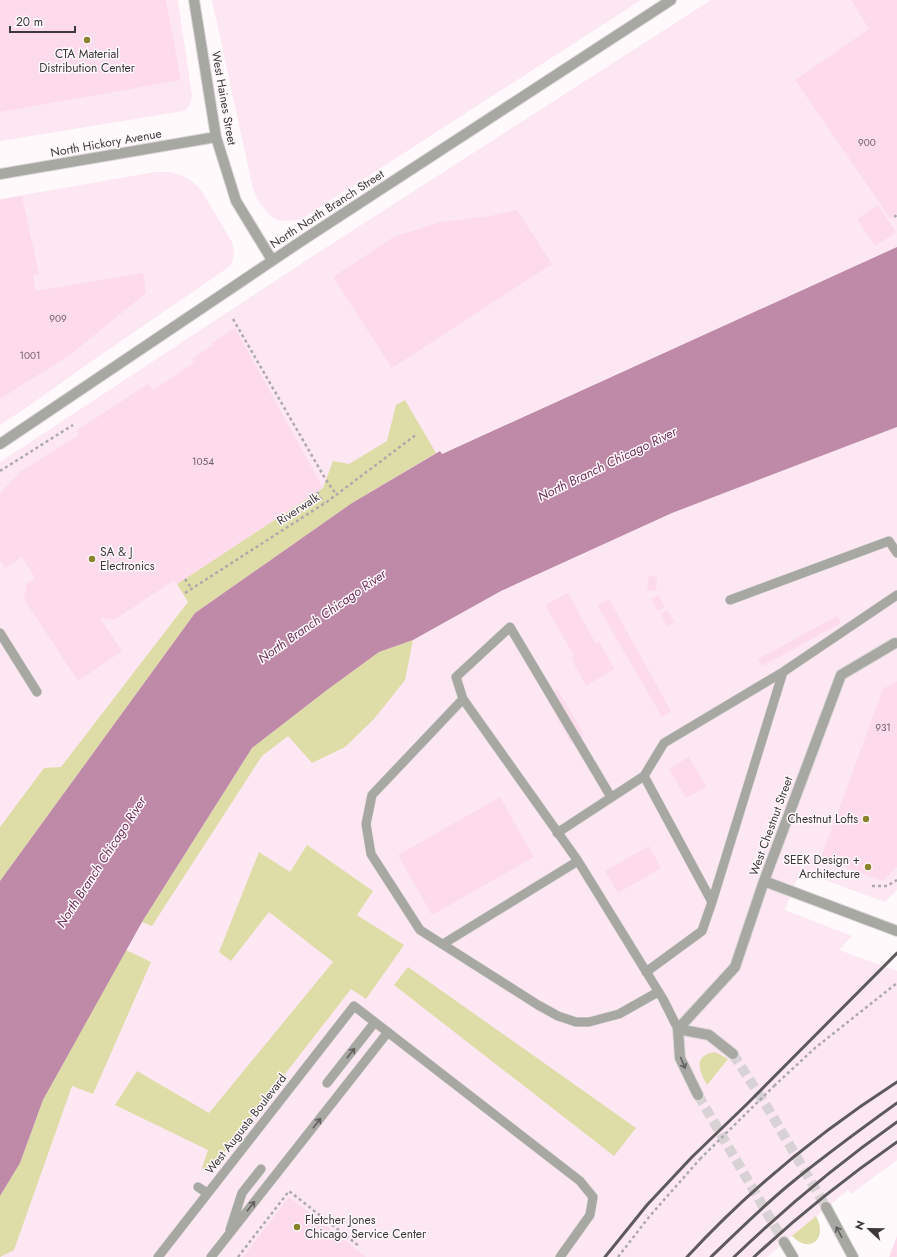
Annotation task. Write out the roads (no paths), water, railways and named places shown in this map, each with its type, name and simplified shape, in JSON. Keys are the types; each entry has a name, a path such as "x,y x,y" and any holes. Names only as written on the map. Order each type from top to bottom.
{"street":[{"name":"West Haines Street","path":"194,0 216,137 236,201 272,260"},
{"name":"North North Branch Street","path":"0,444 272,260 671,0"},
{"name":"North Hickory Avenue","path":"0,174 216,137"},
{"name":"West Chestnut Street","path":"678,1029 735,967 764,881 841,675 896,643"},
{"path":"764,881 897,931"},
{"path":"698,1095 680,1058 678,1029 709,1035 733,1054"},
{"path":"826,1207 853,1257"},
{"path":"784,1242 793,1257"}],"lane":[{"path":"730,600 889,541 897,553"},
{"path":"557,833 644,776 664,743 783,672 897,595"},
{"path":"611,798 510,627 456,677 463,699 578,861 658,992 678,1029"},
{"path":"0,633 36,692"},
{"path":"646,972 702,931 783,672"},
{"path":"463,699 372,795 366,824 371,854 420,930 538,1005 558,1016 576,1022 589,1022 619,1014 658,992"},
{"path":"644,776 712,902"},
{"path":"443,944 578,861"},
{"name":"West Augusta Boulevard","path":"158,1257 354,1006 375,1022"},
{"path":"327,1083 375,1022 580,1182 593,1197 590,1216 560,1257"},
{"path":"211,1257 388,1032"},
{"path":"227,1237 242,1193 261,1169"},
{"path":"198,1186 207,1193"}],"water":[{"name":"North Branch Chicago River","path":"897,247 897,427 672,513 501,591 413,640 379,652 252,748 142,922 43,1100 20,1163 0,1196 0,881 195,613 352,503 440,451 442,454"}],"tunnel":[{"path":"733,1054 769,1110 826,1207"},
{"path":"698,1095 784,1242"}],"railway":[{"path":"605,1257 647,1205 692,1157 747,1104 897,953"},
{"path":"687,1257 735,1208 787,1163 841,1121 897,1082"},
{"path":"711,1257 790,1184 897,1103"},
{"path":"734,1257 813,1186 897,1122"},
{"path":"754,1257 788,1226 824,1197 897,1142"}],"place":[{"name":"CTA Material Distribution Center","path":"87,40"},
{"name":"SA & J Electronics","path":"92,559"},
{"name":"Chestnut Lofts","path":"866,819"},
{"name":"SEEK Design + Architecture","path":"868,867"},
{"name":"Fletcher Jones Chicago Service Center","path":"297,1227"}]}
